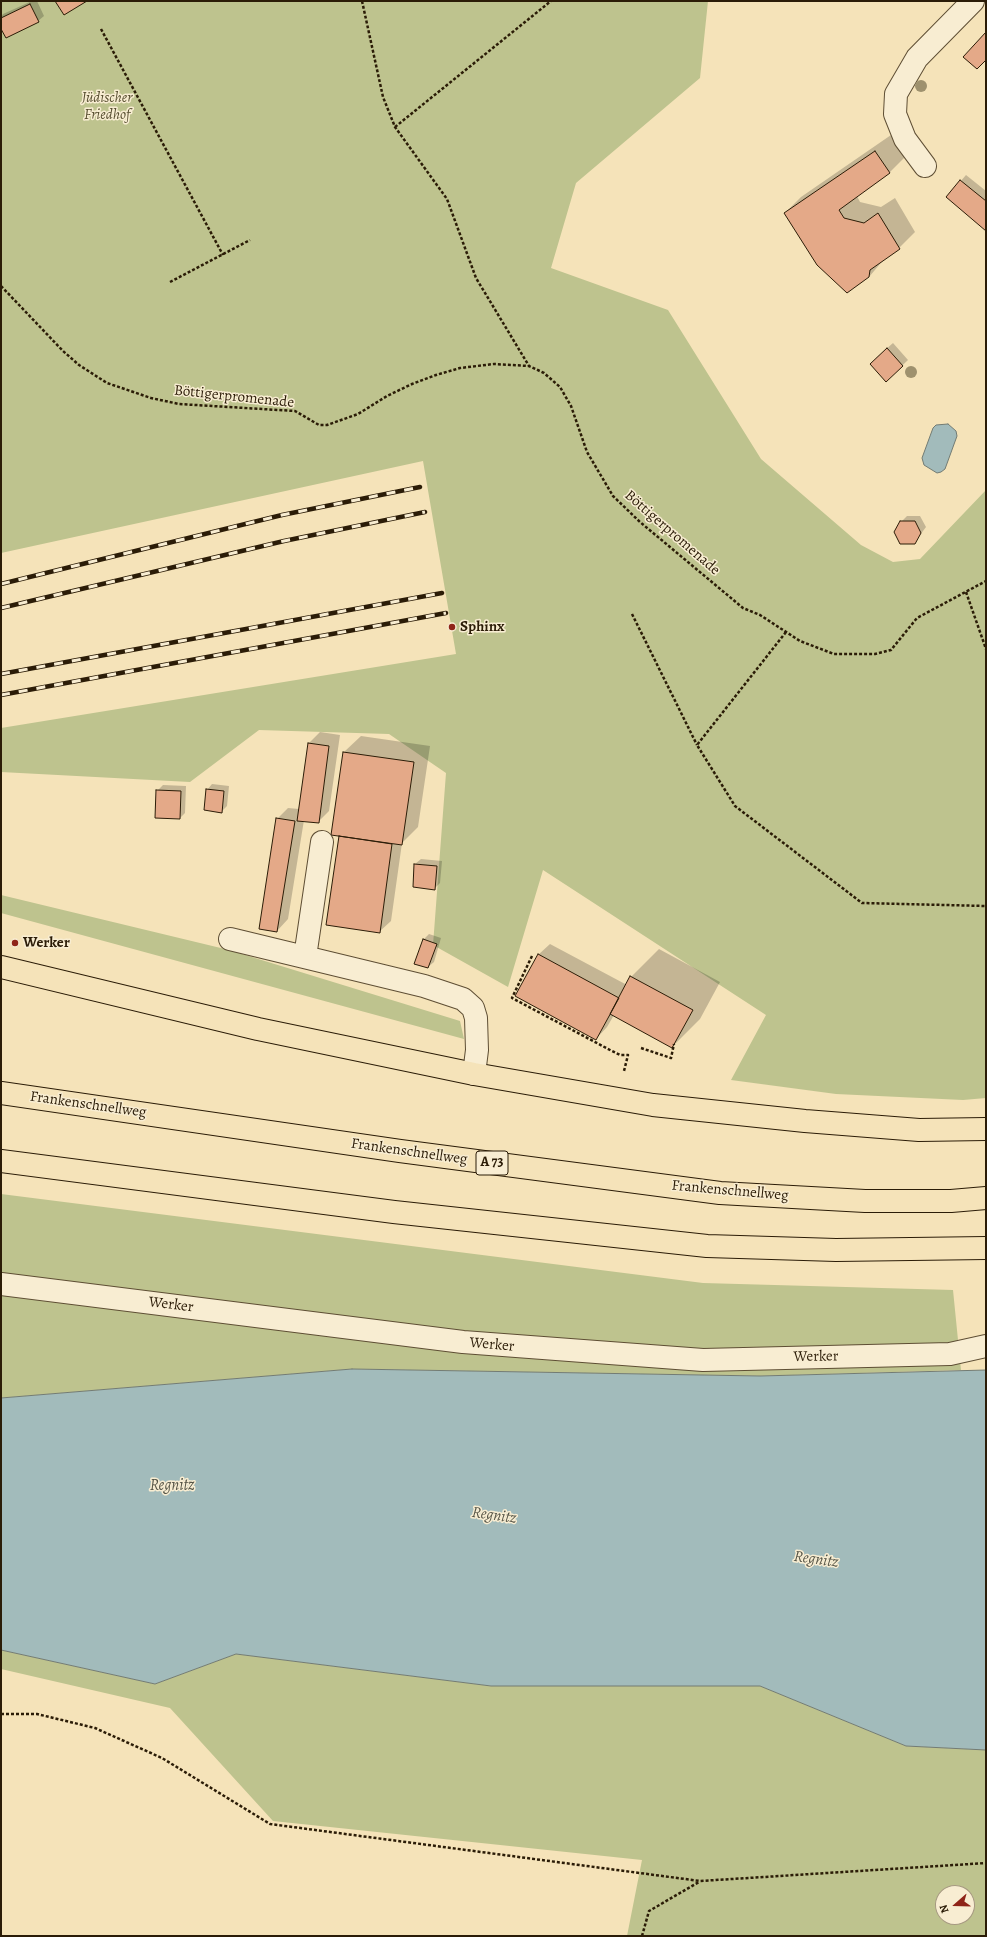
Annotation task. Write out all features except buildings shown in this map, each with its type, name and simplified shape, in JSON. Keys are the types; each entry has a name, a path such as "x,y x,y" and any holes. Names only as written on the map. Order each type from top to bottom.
{"main road":[{"path":"1,968 258,1029 474,1074 653,1104 797,1121 919,1130 986,1129"},
{"name":"Frankenschnellweg","path":"1,1093 400,1151 720,1193 865,1201 951,1201 986,1198"},
{"path":"1,1161 394,1212 707,1246 836,1250 986,1248"}],"street":[{"path":"925,166 905,139 895,114 896,94 917,58 973,1"},
{"path":"305,957 322,842"},
{"path":"230,939 424,986 463,999 473,1008 476,1018 477,1050 474,1074"},
{"name":"Werker","path":"1,1284 463,1342 703,1360 950,1354 986,1346"}],"path":[{"path":"362,1 383,97 395,127 447,199 476,278 529,366"},
{"path":"395,127 550,1"},
{"path":"101,29 223,256"},
{"path":"170,282 223,256 250,240"},
{"name":"Böttigerpromenade","path":"1,286 63,351 79,365 107,383 151,398 179,404 294,411 318,425 327,426 358,414 387,396 436,375 460,368 494,364 529,366 544,373 560,387 570,406 587,452 613,496 640,522 744,608 800,641 834,654 883,653 891,650 917,618 986,581"},
{"path":"966,592 986,649"},
{"path":"632,614 697,745 735,806 862,903 986,906"},
{"path":"697,745 786,632"},
{"path":"532,956 512,998 620,1055 628,1055 623,1073"},
{"path":"641,1048 671,1058 674,1044"},
{"path":"1,1714 38,1714 95,1728 162,1758 270,1824 700,1881 986,1863"},
{"path":"642,1936 649,1911 700,1881"}],"green space":[{"name":"Jüdischer Friedhof","path":"1,1 708,1 700,78 576,183 551,268 668,310 761,459 861,545 893,562 920,559 986,490 986,1098 963,1100 836,1094 731,1080 766,1015 543,870 508,987 433,945 446,773 389,734 259,730 190,782 1,772 1,728 456,654 423,461 1,553"},
{"path":"1,895 229,950 460,1021 464,1039 1,913"},
{"path":"1,1194 703,1283 953,1290 961,1370 760,1376 352,1369 1,1398"},
{"path":"1,1650 155,1684 236,1654 491,1686 760,1686 906,1746 986,1750 986,1936 627,1936 642,1860 273,1821 170,1708 1,1669"}],"water":[{"path":"948,424 956,431 957,436 945,469 937,473 924,465 922,458 933,428 936,425"},
{"name":"Regnitz","path":"352,1369 760,1376 986,1370 986,1750 906,1746 760,1686 491,1686 236,1654 155,1684 1,1650 1,1398"}],"railway":[{"path":"1,584 282,515 420,487"},
{"path":"1,608 284,541 425,512"},
{"path":"1,674 442,593"},
{"path":"1,695 446,613"}],"place":[{"name":"Sphinx","path":"452,627"},
{"name":"Werker","path":"15,943"}]}
